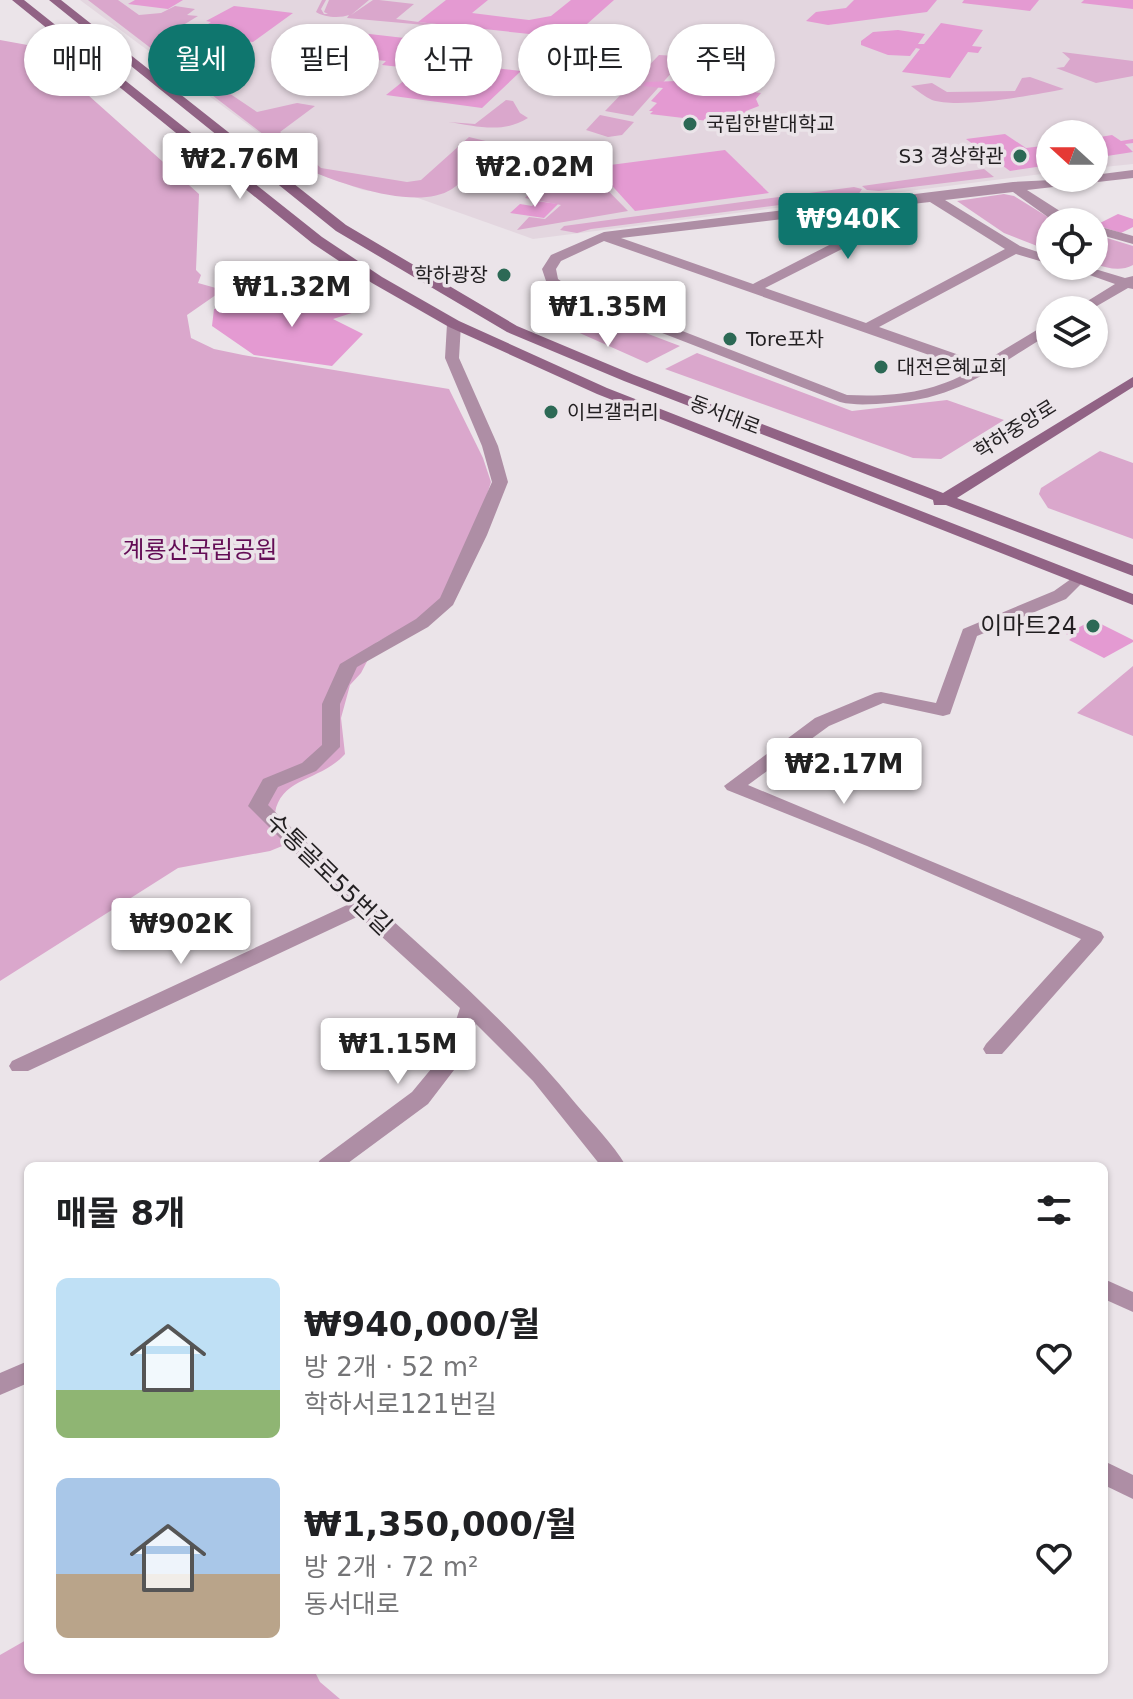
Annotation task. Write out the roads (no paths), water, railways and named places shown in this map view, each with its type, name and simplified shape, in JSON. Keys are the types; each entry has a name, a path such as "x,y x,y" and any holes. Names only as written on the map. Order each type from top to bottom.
{"street":[{"name":"동서대로","path":"17,0 317,240 377,280 454,324 602,391 1133,600"},
{"name":"동서대로","path":"54,0 341,228 512,329 605,368 1133,571"},
{"path":"1108,177 1133,174"},
{"path":"1108,177 1133,187"},
{"path":"1036,184 604,236 556,258 549,269 552,281 592,302 845,399 867,401 953,387 1036,336"},
{"path":"1013,186 1044,208"},
{"path":"930,196 1015,249 1036,256"},
{"path":"755,288 843,243 845,235 809,211"},
{"path":"1108,233 1133,240"},
{"path":"604,236 982,368"},
{"path":"867,328 1015,249"},
{"path":"1108,276 1131,282"},
{"path":"1106,296 1131,282"},
{"name":"수통골로55번길","path":"454,324 452,358 490,446 500,482 479,535 447,601 422,623 349,664 331,704 331,747 309,767 270,783 258,806 541,1076 611,1162"},
{"name":"학하중앙로","path":"920,515 1133,381"},
{"path":"994,1049 1094,937 874,842 734,786 822,722 881,697 943,710 969,633 1060,595 1078,579"},
{"path":"20,1066 361,907"},
{"path":"333,1162 420,1098 456,1053 471,1006"},
{"path":"1108,1290 1133,1303"},
{"path":"0,1385 24,1373"},
{"path":"1108,1474 1133,1488"}],"place":[{"name":"국립한밭대학교","path":"690,124"},
{"name":"S3 경상학관","path":"1020,156"},
{"name":"학하광장","path":"504,275"},
{"name":"Tore포차","path":"730,339"},
{"name":"대전은혜교회","path":"881,367"},
{"name":"이브갤러리","path":"551,412"},
{"name":"이마트24","path":"1093,626"}],"park label":[{"name":"계룡산국립공원","path":"200,550"}]}
